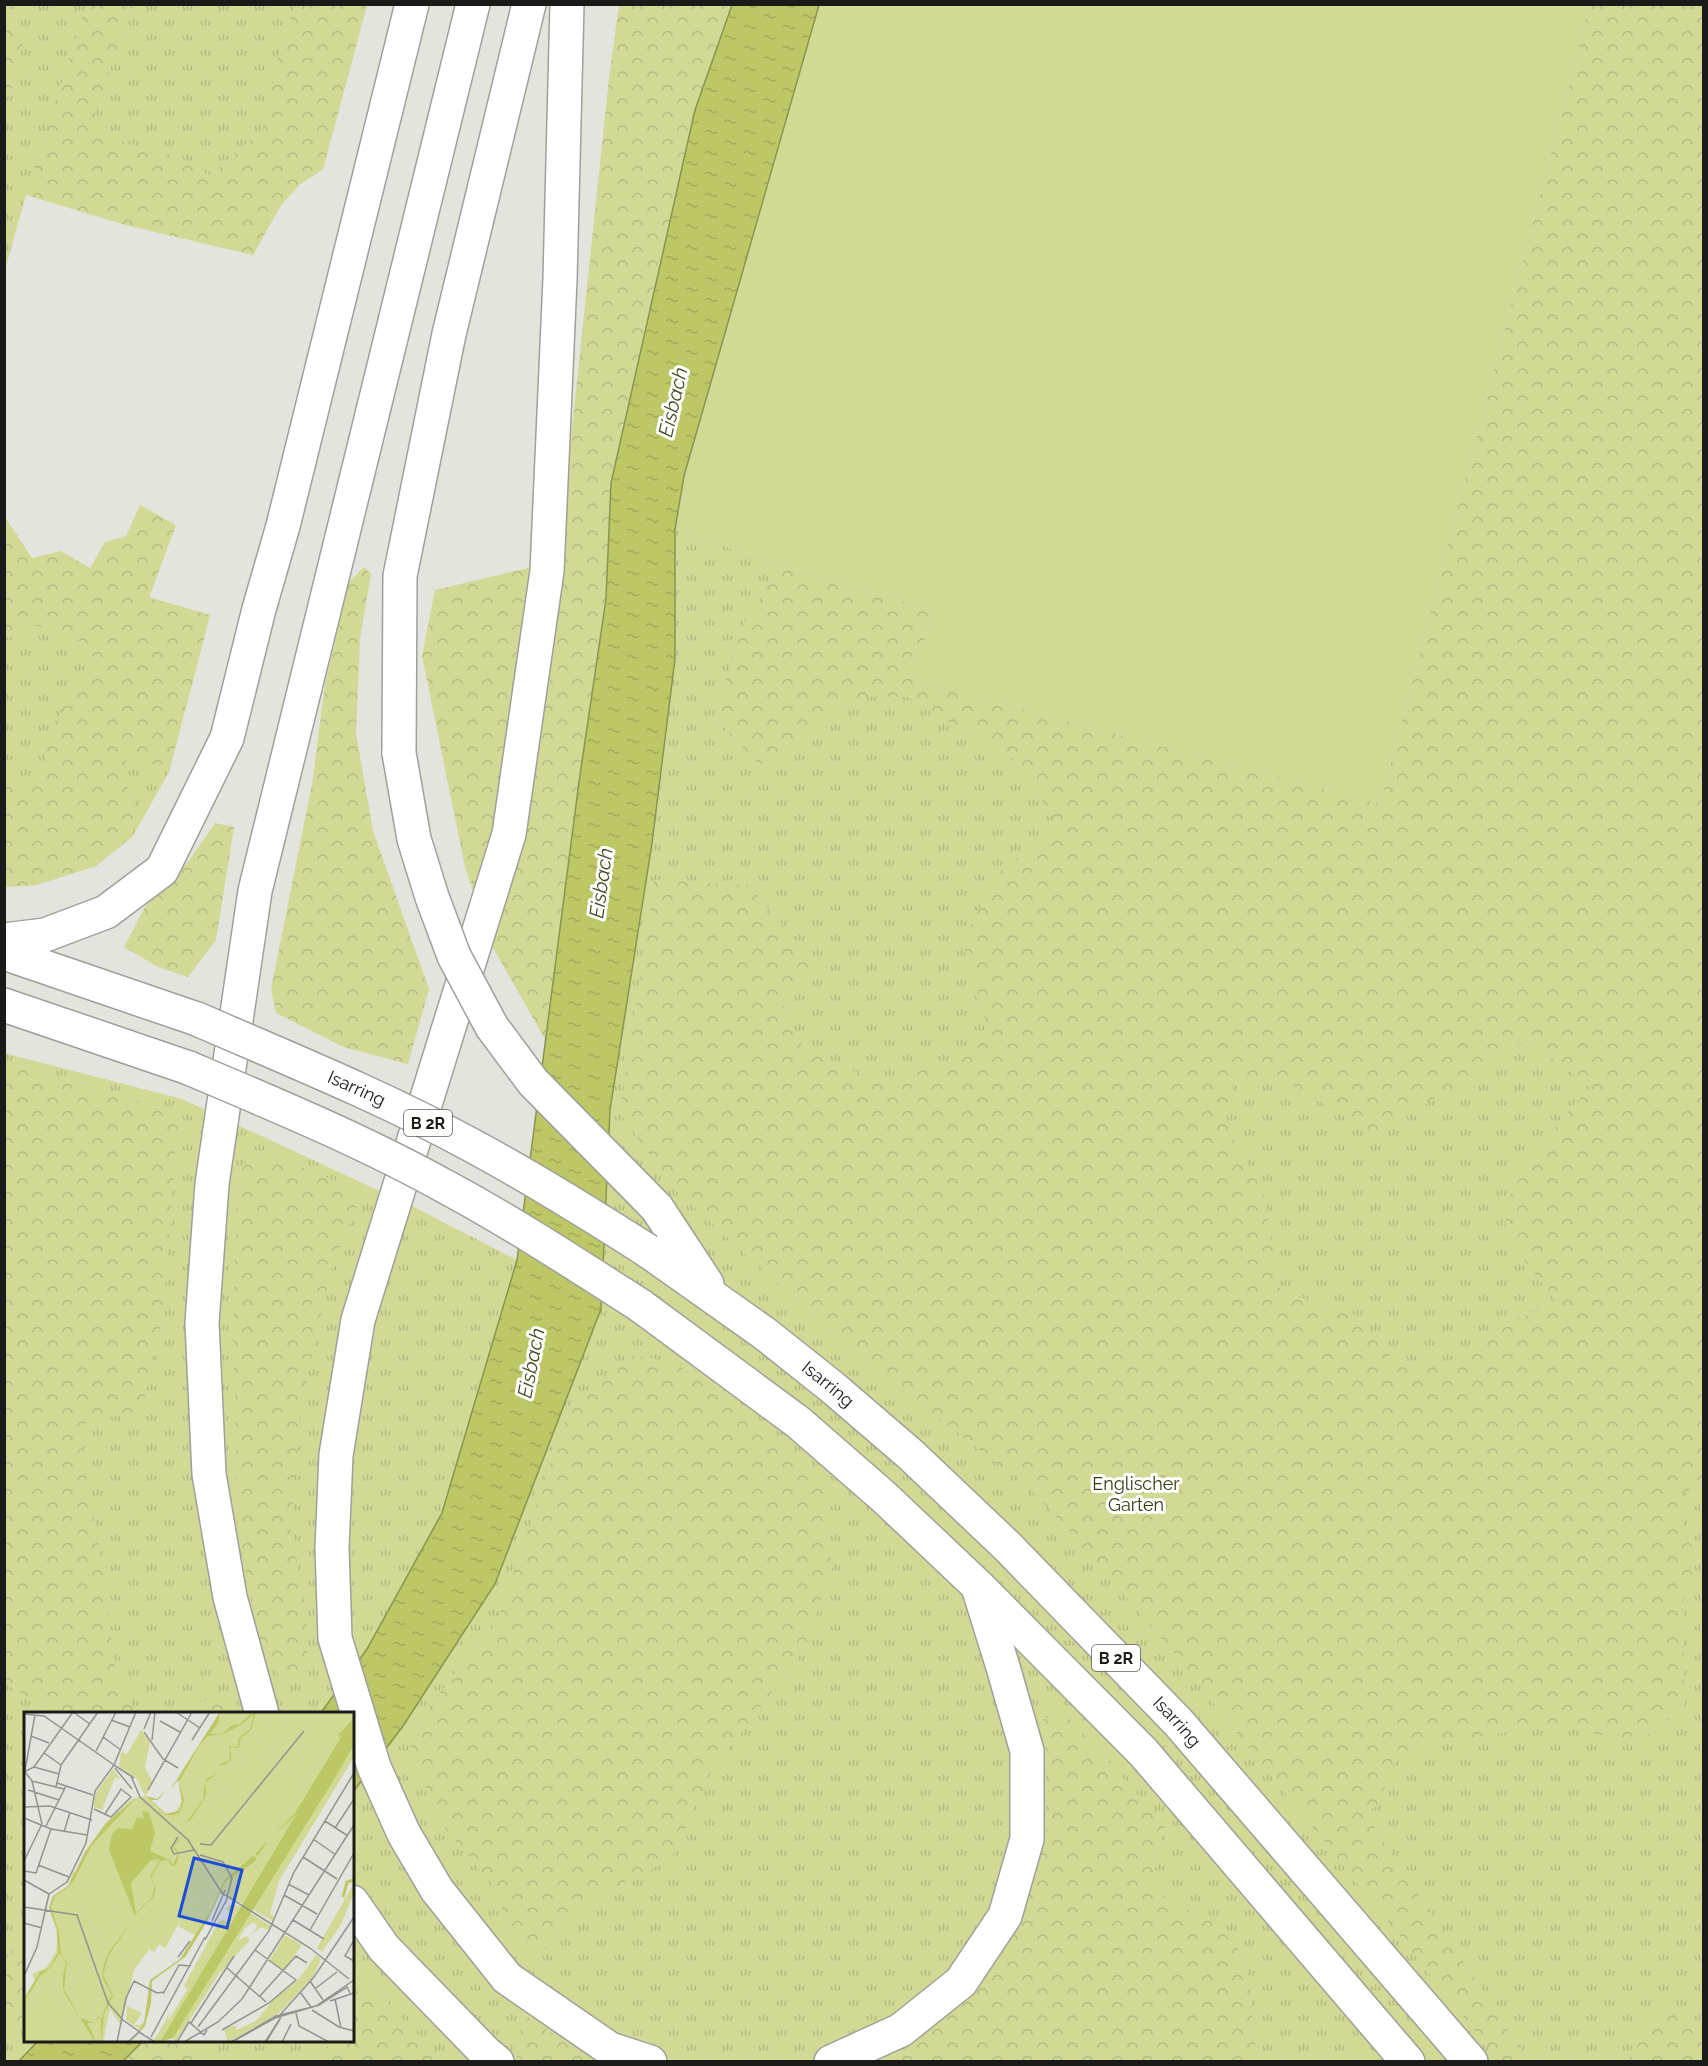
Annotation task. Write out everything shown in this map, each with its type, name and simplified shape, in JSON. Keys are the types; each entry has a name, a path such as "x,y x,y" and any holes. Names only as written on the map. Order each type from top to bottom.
{"highway":[{"path":"4,940 45,935 106,912 162,870 227,738 259,609 283,526 412,4"},
{"path":"262,1712 230,1597 209,1474 202,1323 212,1184 255,891 473,4"},
{"path":"529,4 449,334 400,576 399,753 414,839 432,897 454,956 492,1027 533,1082 657,1208 716,1298"},
{"path":"567,4 561,267 547,571 509,834 358,1320 336,1455 332,1548 335,1638 374,1767 404,1834 437,1890 507,1978 610,2049 650,2061"},
{"name":"Isarring","path":"4,953 197,1019 350,1084 471,1144 588,1213 716,1298 841,1394 910,1454 1015,1554 1178,1722 1471,2061"},
{"path":"4,1005 189,1068 330,1128 446,1187 562,1255 641,1306 798,1422 885,1497 978,1586 1143,1752 1408,2061"},
{"path":"831,2061 901,2030 961,1982 1005,1916 1027,1839 1026,1751 978,1586"},
{"path":"354,1905 384,1948 486,2053 497,2061"}],"green space":[{"path":"5,4 14,5 23,44 10,94 5,99"},
{"path":"4,5 367,5 323,169 300,184 281,205 253,255 126,225 26,195 5,270"},
{"path":"86,5 133,5 88,133 168,154 210,175 263,129 280,49 295,5 367,5 323,169 300,184 281,205 253,255 126,225 26,195"},
{"path":"619,5 732,5 695,110 611,482 606,599 579,782 546,1041 492,946 465,867 422,656 435,590 558,561 609,78"},
{"path":"819,5 1590,5 1380,804 914,681 932,610 781,566 675,529 684,476"},
{"name":"Englischer Garten","path":"1590,5 1703,5 1703,2061 5,2061 4,1053 182,1099 414,1207 517,1260 600,1308 610,1111 652,843 675,659 675,529 781,566 932,610 1380,804"},
{"path":"1590,5 1703,5 1704,1479 1676,1500 1696,1560 1682,1605 1685,1704 1638,1743 1555,1725 1432,1744 1396,1758 1377,1806 1365,1814 1529,2061 1499,2061 1167,1645 1038,1496 928,1410 792,1297 672,1187 620,1113 654,880 749,885 814,962 783,1006 805,1051 886,1084 947,1061 988,1029 962,942 998,873 1058,826 1019,763 908,697 858,697 760,765 716,720 737,634 781,566 932,610 915,681 1380,804","holes":["1527,1040 1590,1087 1515,1174 1503,1234 1558,1303 1505,1322 1451,1367 1392,1359 1362,1317 1281,1291 1263,1193 1224,1120 1235,1080 1292,1085 1374,1133 1460,1084"]},
{"path":"140,505 176,525 149,598 210,615 169,772 128,752 121,777 134,799 133,836 96,866 36,885 5,887 5,785 22,780 35,786 46,779 46,744 55,721 62,712 63,696 99,664 82,642 32,624 20,635 5,638 5,517 32,558 61,551 90,568 105,542 126,536"},
{"path":"5,555 210,615 169,772 133,836 96,866 36,885 5,887"},
{"path":"364,567 371,574 360,639 356,733 373,831 429,989 408,1064 343,1047 276,1013 271,989 312,784 325,684 349,582"},
{"path":"215,823 234,827 216,940 188,977 158,967 124,947 145,907 188,862"},
{"path":"4,1063 178,1113 163,1317 142,1409 77,1426 98,1538 116,1674 135,1712 49,1712 5,1683"},
{"path":"249,1154 291,1162 362,1193 332,1267 300,1411 291,1530 306,1609 308,1669 281,1680 259,1639 238,1536 233,1322 237,1182"},
{"path":"632,1355 674,1362 820,1471 832,1569 804,1650 710,1774 671,1859 594,1898 546,1949 511,1946 498,1891 447,1831 431,1805 407,1737 500,1613 570,1406"},
{"path":"221,1696 228,1712 195,1712 197,1703"},
{"path":"1062,1710 1165,1825 1152,1883 1170,1905 1209,1915 1247,1959 1256,2050 1251,2061 880,2062 906,2049 972,1994 1014,1933 1044,1848 1052,1792 1042,1720"},
{"path":"24,1934 24,2021 21,2025 5,2023 5,1960"},
{"path":"365,1979 443,2061 326,2061 328,2042 354,2042 354,1995"},
{"path":"1668,2008 1703,2025 1703,2061 1629,2061 1635,2033"},
{"path":"525,2016 597,2061 524,2061 513,2054"},
{"path":"141,2042 191,2042 202,2061 123,2062"}],"water":[{"name":"Eisbach","path":"732,5 819,5 684,476 675,529 675,659 652,843 610,1110 601,1309 495,1584 403,1726 354,1791 354,1712 321,1712 367,1649 442,1513 517,1260 579,782 606,599 611,483 695,110"},
{"path":"37,2042 142,2042 123,2061 19,2061"}]}
